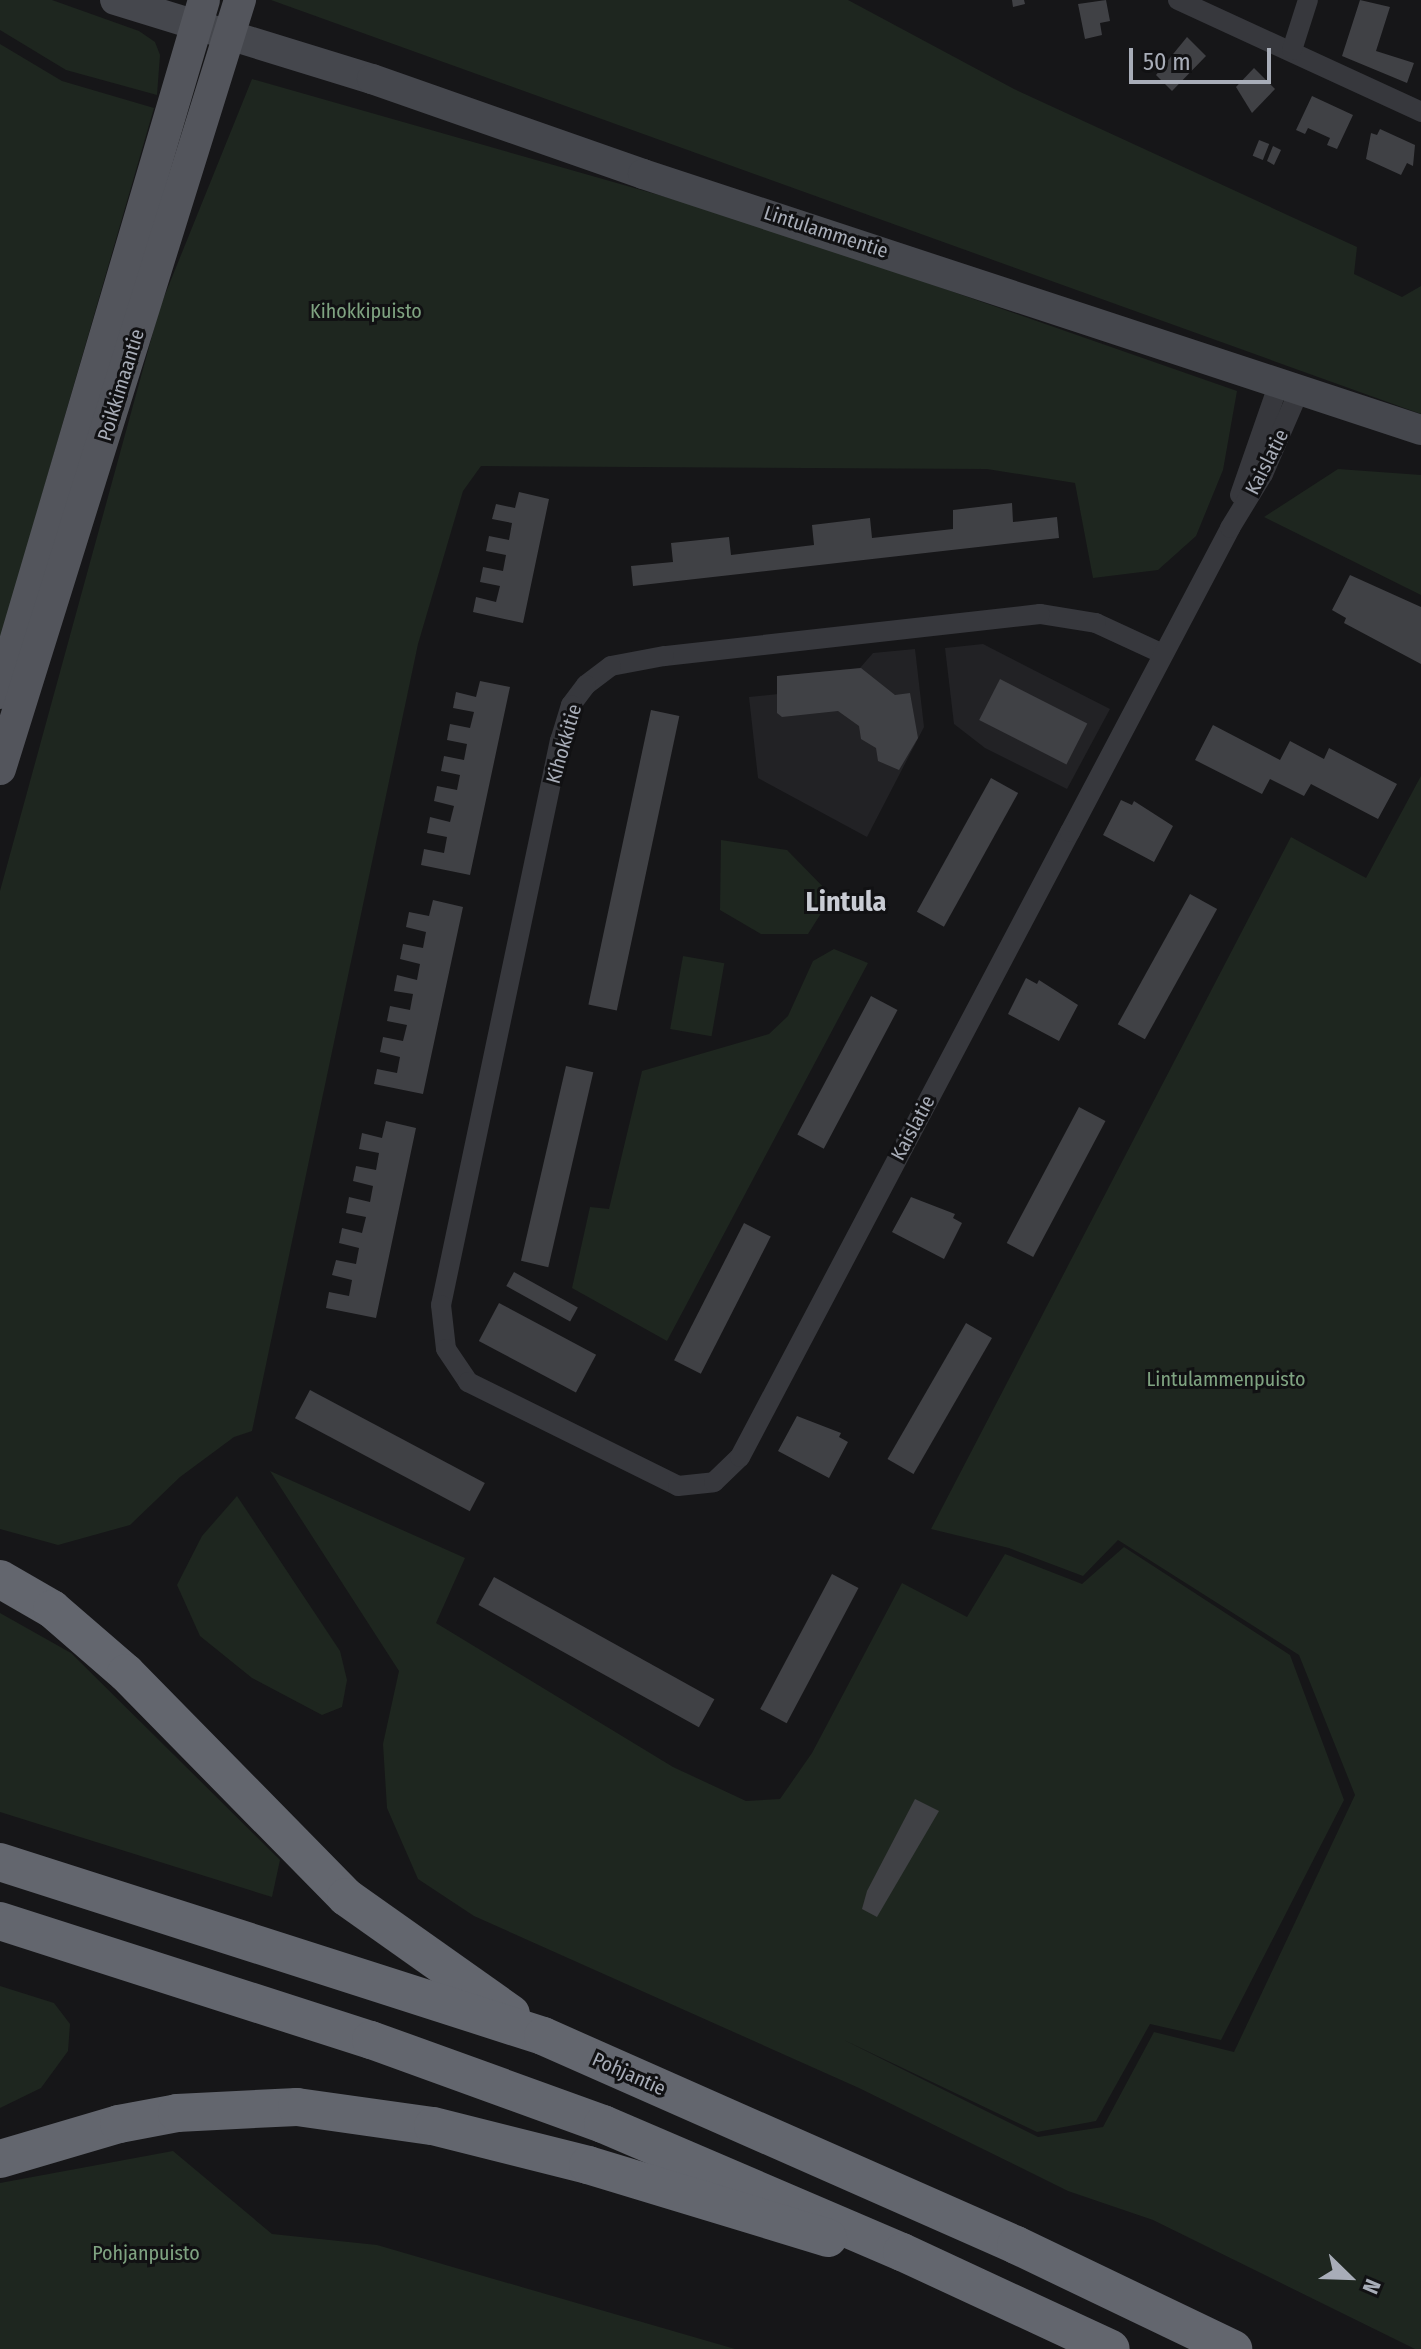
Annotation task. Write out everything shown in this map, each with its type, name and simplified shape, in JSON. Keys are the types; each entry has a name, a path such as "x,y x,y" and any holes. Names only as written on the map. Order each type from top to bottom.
{"highway":[{"path":"0,1579 52,1609 126,1673 346,1897 543,2036"},
{"name":"Pohjantie","path":"0,1862 543,2036 1016,2245 1233,2349"},
{"path":"0,1921 371,2040 603,2124 902,2252 1111,2349"},
{"path":"0,2159 66,2137 177,2113 297,2107 433,2126 588,2165 800,2233 902,2252"}],"main road":[{"name":"Poikkimaantie","path":"0,769 240,0"},
{"name":"Poikkimaantie","path":"0,693 200,13"}],"street":[{"name":"Lintulammentie","path":"115,0 200,13 231,35 1288,389 1421,430"},
{"path":"1178,0 1421,112"},
{"path":"1292,50 1308,0"},
{"name":"Kaislatie","path":"468,1382 678,1486 698,1486 724,1476 740,1457 1230,528 1263,474 1288,389"},
{"name":"Kihokkitie","path":"468,1382 446,1349 441,1305 560,740 571,705 586,685 611,666 664,656 1040,614 1096,623 1163,654"}],"shaded area":[{"path":"983,644 1110,709 1067,789 985,748 954,724 945,648"},
{"path":"915,649 924,727 867,837 758,778 749,697 778,694 777,676 860,668 873,653"}],"green space":[{"path":"0,0 52,0 139,31 155,42 160,55 157,95 66,70 0,30"},
{"path":"271,0 848,0 1014,89 1357,247 1354,274 1402,297 1421,286 1421,414"},
{"path":"0,44 62,81 154,108 0,640"},
{"name":"Kihokkipuisto","path":"252,79 750,221 1237,391 1223,470 1196,536 1158,570 1093,578 1075,483 987,469 481,466 463,491 418,644 252,1431 234,1437 180,1477 130,1525 58,1545 0,1529 0,891 160,307"},
{"path":"1338,469 1421,475 1421,595 1264,517"},
{"name":"Lintulammenpuisto","path":"1421,776 1421,2349 1415,2349 1153,2220 1068,2191 859,2088 474,1916 418,1879 387,1808 383,1744 399,1671 270,1471 465,1558 436,1623 673,1767 746,1801 780,1799 812,1753 902,1583 967,1617 1005,1554 1082,1584 1124,1547 1290,1655 1344,1800 1221,2040 1150,2024 1096,2121 1037,2132 844,2040 1038,2137 1103,2127 1154,2032 1234,2052 1355,1795 1299,1655 1118,1540 1083,1576 1009,1548 931,1529 1291,837 1366,878"},
{"path":"721,840 787,850 832,896 808,934 761,934 720,910"},
{"path":"834,949 868,963 667,1341 572,1288 590,1207 609,1209 642,1071 769,1034 788,1016 813,961"},
{"path":"683,956 724,963 712,1036 670,1029"},
{"path":"237,1496 340,1651 347,1680 342,1707 322,1715 252,1678 200,1636 177,1585 202,1536"},
{"path":"0,1613 71,1653 280,1860 272,1897 0,1812"},
{"path":"0,1986 54,2003 70,2024 68,2051 41,2088 0,2108"},
{"name":"Pohjanpuisto","path":"173,2151 272,2234 377,2245 735,2349 0,2349 0,2183"}],"building":[{"path":"1012,0 1024,0 1025,4 1013,7"},
{"path":"1106,0 1110,21 1100,23 1102,35 1085,39 1078,4"},
{"path":"1360,0 1390,7 1376,51 1414,63 1407,83 1342,56"},
{"path":"1187,37 1206,56 1172,91 1156,75"},
{"path":"1254,68 1275,89 1252,113 1236,87"},
{"path":"1312,96 1353,115 1337,149 1327,145 1330,138 1308,128 1305,134 1296,130"},
{"path":"1380,129 1415,145 1413,166 1407,163 1401,175 1366,159 1371,133 1377,135"},
{"path":"1259,140 1269,144 1263,160 1253,156"},
{"path":"1273,146 1281,150 1274,165 1267,161"},
{"path":"519,492 549,499 523,623 473,612 476,597 496,602 500,586 480,582 483,567 503,571 506,555 486,551 489,536 509,540 512,523 492,519 496,504 515,508"},
{"path":"1012,503 1013,522 1057,517 1059,538 633,586 631,566 673,562 671,543 729,537 731,555 814,545 812,525 870,518 872,538 953,529 953,510"},
{"path":"1350,575 1421,607 1421,664 1344,623 1346,618 1332,610"},
{"path":"861,668 895,695 910,693 918,738 899,770 878,761 876,748 861,739 859,726 838,711 782,717 777,713 777,676"},
{"path":"1000,679 1087,723 1066,764 979,720"},
{"path":"480,681 510,687 470,875 421,865 424,849 444,853 447,837 427,833 430,817 450,822 454,806 434,801 437,786 457,790 460,775 441,771 444,756 464,760 467,744 447,740 450,724 470,728 474,712 453,708 456,692 476,697"},
{"path":"651,710 679,716 617,1010 588,1004"},
{"path":"1213,725 1280,760 1290,741 1324,759 1329,748 1397,784 1378,819 1311,784 1304,796 1270,779 1262,794 1195,760"},
{"path":"991,778 1018,793 944,927 917,912"},
{"path":"1121,800 1132,805 1134,801 1173,826 1154,862 1103,835"},
{"path":"1190,894 1217,909 1145,1039 1118,1024"},
{"path":"433,900 463,907 423,1094 374,1084 377,1069 397,1073 400,1057 380,1052 383,1037 403,1041 407,1025 387,1021 390,1006 410,1010 413,994 394,991 397,975 417,980 420,964 400,959 403,944 423,948 426,932 406,927 409,912 429,916"},
{"path":"1026,978 1037,984 1039,980 1078,1005 1059,1041 1008,1014"},
{"path":"871,996 897,1010 824,1149 797,1135"},
{"path":"566,1066 593,1072 548,1267 521,1261"},
{"path":"1079,1107 1105,1121 1033,1257 1007,1243"},
{"path":"386,1121 416,1128 376,1318 326,1308 329,1292 349,1296 352,1280 332,1275 336,1260 356,1264 359,1248 339,1243 342,1228 362,1233 366,1217 346,1213 349,1197 370,1202 373,1186 353,1181 356,1166 376,1170 379,1153 359,1149 362,1133 382,1138"},
{"path":"911,1197 955,1214 953,1218 962,1223 944,1259 892,1232"},
{"path":"744,1223 771,1237 701,1374 674,1360"},
{"path":"514,1272 578,1307 570,1321 506,1286"},
{"path":"499,1303 596,1355 576,1393 479,1341"},
{"path":"966,1323 992,1338 913,1474 888,1459"},
{"path":"310,1390 485,1483 470,1511 295,1418"},
{"path":"797,1416 841,1433 839,1437 848,1442 829,1478 778,1451"},
{"path":"832,1574 858,1588 787,1723 760,1709"},
{"path":"494,1577 714,1699 699,1727 478,1605"},
{"path":"915,1799 939,1811 877,1917 862,1909 867,1891"}],"district":[{"name":"Lintula","path":"846,902"}]}
